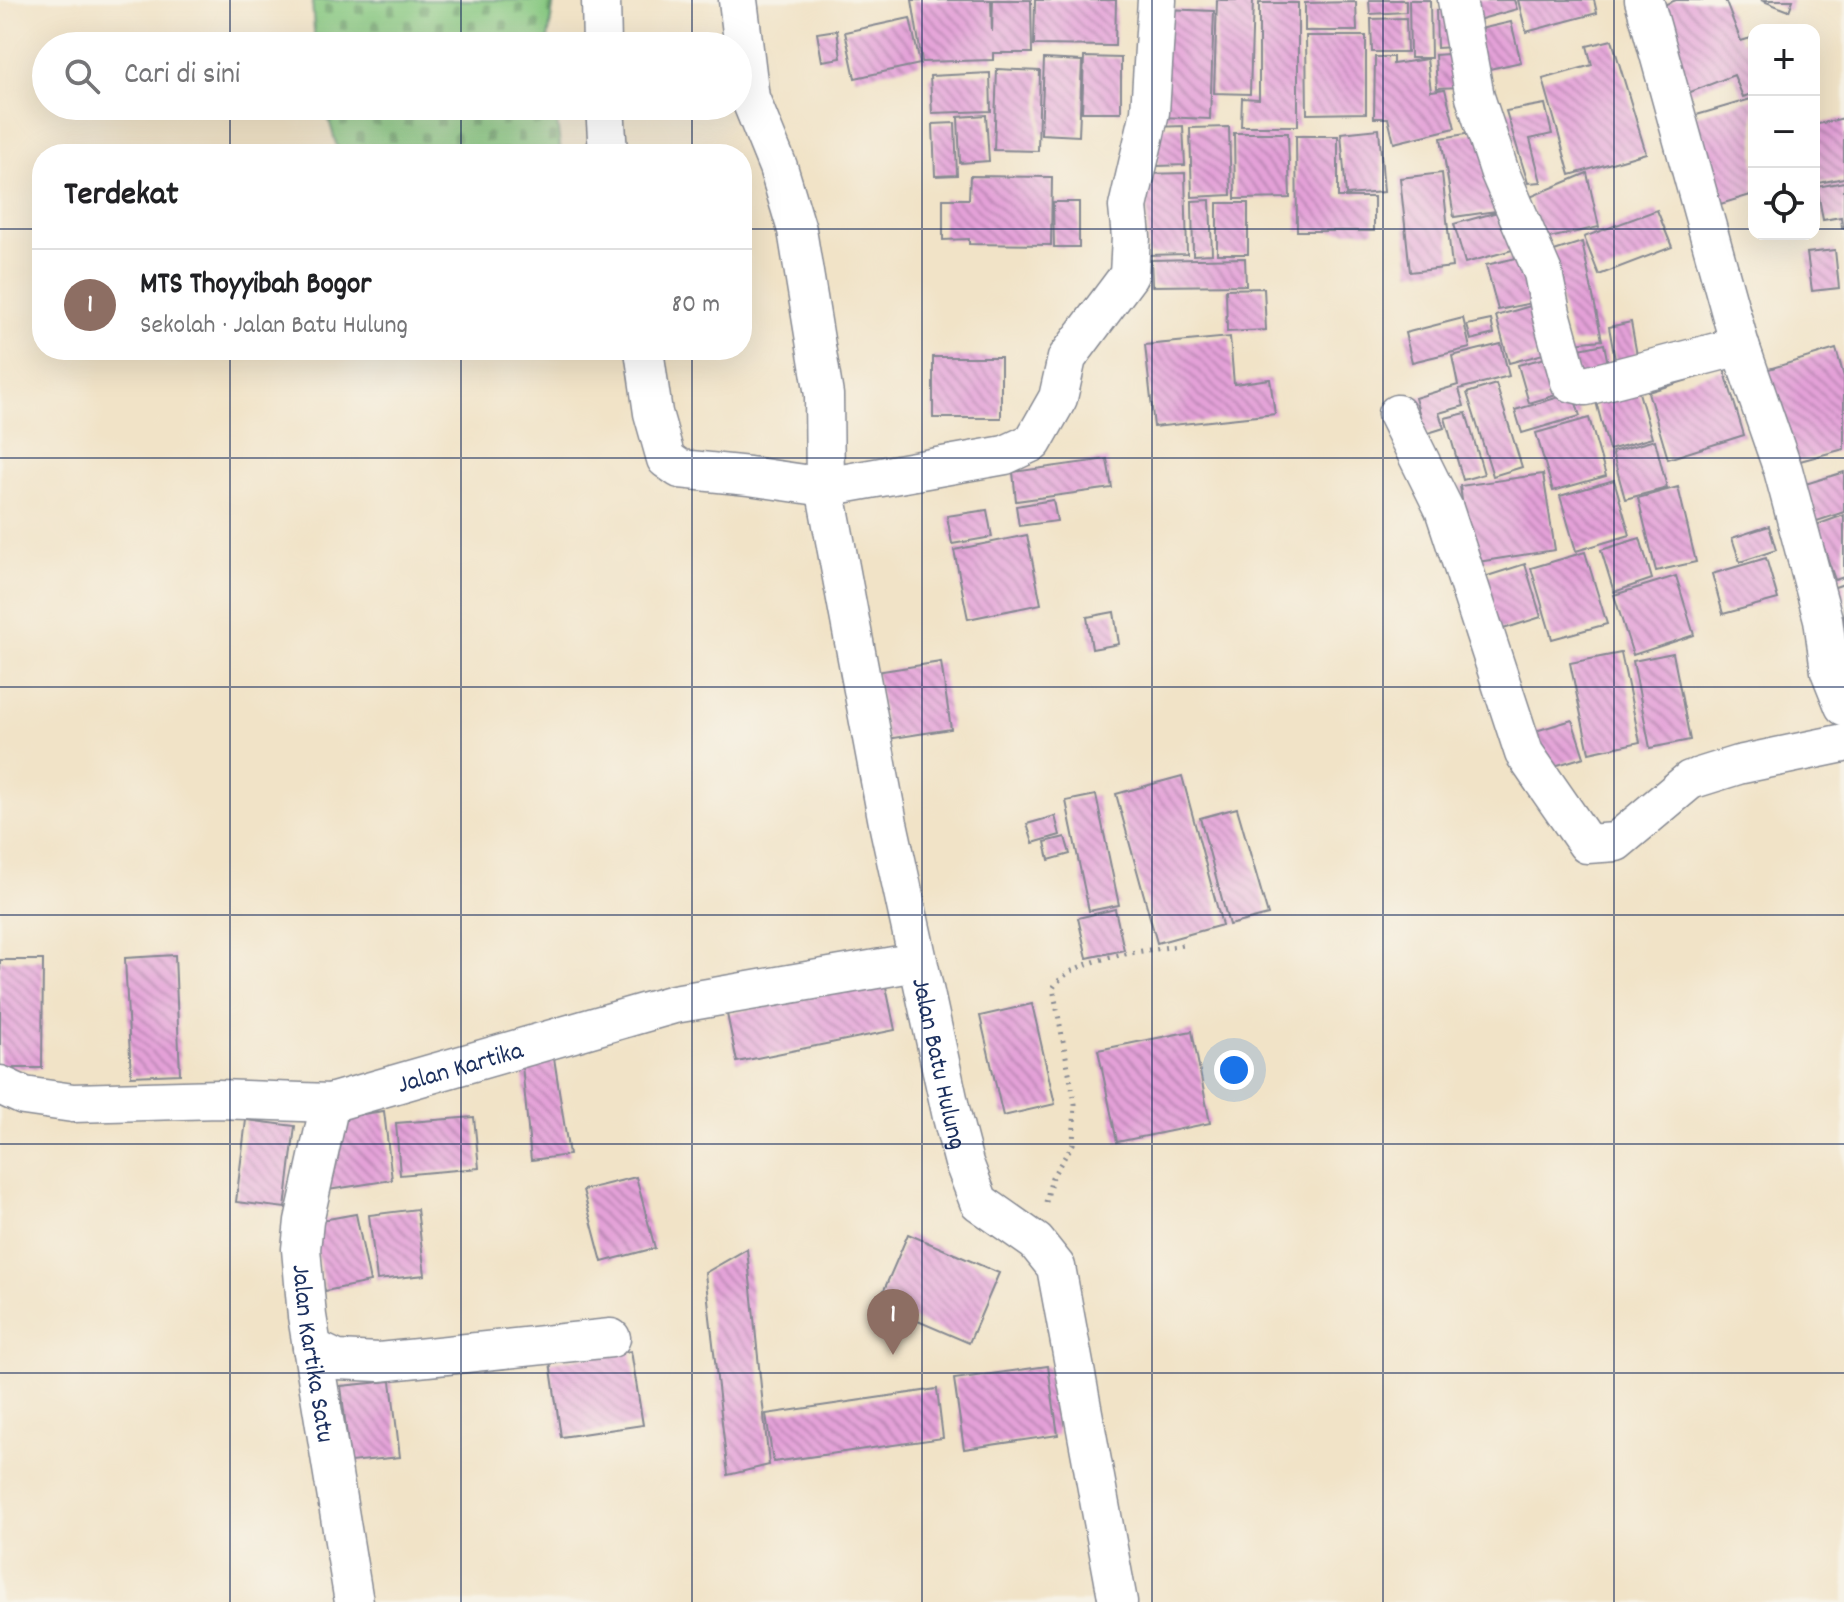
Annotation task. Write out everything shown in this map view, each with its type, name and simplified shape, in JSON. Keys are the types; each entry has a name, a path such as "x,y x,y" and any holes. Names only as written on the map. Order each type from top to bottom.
{"street":[{"path":"601,0 602,32"},
{"name":"Jalan Batu Hulung","path":"738,0 742,32"},
{"path":"645,360 653,413 666,459 680,469 825,487 1005,455 1033,442 1058,398 1067,358 1129,275 1131,237 1128,207 1150,112 1157,0"},
{"path":"1457,0 1475,97 1500,173 1543,273 1570,382 1586,386 1740,346"},
{"path":"1644,0 1740,346 1783,470 1823,619 1830,671 1844,706"},
{"name":"Jalan Batu Hulung","path":"752,103 778,167 797,230 824,395 825,487 917,962 964,1163 979,1202 1036,1242 1056,1267 1118,1602"},
{"path":"606,120 607,144"},
{"path":"1397,414 1444,509 1524,753 1587,844 1616,842 1690,780 1738,765 1844,743"},
{"name":"Jalan Kartika","path":"0,1085 24,1096 73,1103 219,1099 330,1103 674,1004 917,962"},
{"name":"Jalan Kartika Satu","path":"330,1103 304,1221 301,1249 312,1348 354,1602"},
{"path":"312,1348 337,1360 379,1362 611,1338"}],"path":[{"path":"1036,1242 1052,1177 1073,1144 1075,1104 1053,988 1059,978 1071,970 1102,960 1183,945"}],"green space":[{"path":"312,0 554,0 549,32 314,32"},
{"path":"329,120 557,120 560,144 336,144"}],"building":[{"path":"912,0 991,0 992,32 993,0 1031,0 1032,53 993,53 993,60 922,62"},
{"path":"1035,0 1116,0 1115,46 1034,45"},
{"path":"1217,0 1253,0 1250,94 1214,93"},
{"path":"1369,0 1406,0 1406,12 1370,14"},
{"path":"1409,0 1430,0 1431,58 1410,58"},
{"path":"1468,0 1514,0 1517,9 1474,21"},
{"path":"1518,0 1594,0 1597,13 1526,32"},
{"path":"1676,0 1725,0 1741,41 1748,39 1748,95 1743,97 1734,75 1683,95 1649,11"},
{"path":"1761,0 1793,0 1789,11"},
{"path":"1356,2 1357,31 1305,31 1305,3"},
{"path":"1259,3 1298,3 1298,126 1241,126 1242,98 1259,99"},
{"path":"1165,9 1214,11 1210,119 1161,117"},
{"path":"1436,10 1454,10 1454,47 1437,48"},
{"path":"910,18 920,64 855,78 845,32"},
{"path":"1406,18 1407,52 1372,52 1371,19"},
{"path":"1511,22 1521,62 1476,72 1467,32"},
{"path":"837,30 841,58 822,61 817,33"},
{"path":"1306,36 1366,36 1366,113 1307,114"},
{"path":"1612,40 1646,153 1570,175 1543,79 1592,65 1587,46"},
{"path":"1462,53 1463,87 1437,88 1435,55"},
{"path":"1084,57 1121,58 1121,112 1082,112"},
{"path":"1375,57 1393,57 1393,64 1427,59 1431,91 1445,89 1455,128 1394,143 1388,118 1374,118"},
{"path":"1044,59 1082,61 1079,136 1041,134"},
{"path":"997,69 1040,71 1038,151 994,150"},
{"path":"990,73 991,111 932,113 930,76"},
{"path":"1748,100 1748,196 1717,205 1690,117"},
{"path":"1545,104 1552,134 1530,139 1541,182 1528,183 1506,111"},
{"path":"986,115 989,161 960,163 958,117"},
{"path":"1844,118 1844,178 1820,183 1820,124"},
{"path":"955,123 957,175 935,176 933,124"},
{"path":"1183,126 1185,165 1158,166 1156,127"},
{"path":"1229,127 1231,195 1192,197 1190,128"},
{"path":"1379,129 1384,192 1346,195 1341,133"},
{"path":"1484,131 1496,211 1454,217 1441,138"},
{"path":"1234,133 1288,133 1290,198 1235,199"},
{"path":"1296,136 1338,136 1338,197 1374,197 1374,231 1297,231"},
{"path":"1185,173 1187,254 1148,255 1147,174"},
{"path":"1442,173 1452,267 1410,272 1400,178"},
{"path":"1587,173 1599,227 1540,240 1530,197"},
{"path":"970,176 1052,177 1051,245 969,244 969,239 943,240 943,199 969,199"},
{"path":"1844,182 1844,228 1841,217 1823,220 1820,186"},
{"path":"1210,200 1212,254 1193,255 1192,201"},
{"path":"1053,202 1079,202 1079,247 1054,247"},
{"path":"1217,203 1248,203 1248,254 1217,254"},
{"path":"1505,210 1516,249 1465,263 1454,224"},
{"path":"1657,210 1672,247 1599,275 1584,237"},
{"path":"1582,242 1602,340 1572,343 1548,253"},
{"path":"1835,250 1839,288 1812,291 1807,253"},
{"path":"1525,256 1536,302 1498,310 1486,265"},
{"path":"1245,258 1246,285 1152,286 1151,260"},
{"path":"1264,288 1266,330 1227,332 1226,289"},
{"path":"1534,305 1547,353 1509,363 1496,316"},
{"path":"1463,318 1470,348 1412,362 1405,333"},
{"path":"1491,320 1494,334 1471,340 1467,325"},
{"path":"1631,322 1640,372 1618,376 1609,327"},
{"path":"1230,337 1234,384 1270,379 1275,414 1154,427 1145,345"},
{"path":"1501,344 1509,376 1459,389 1464,406 1439,413 1444,428 1425,434 1415,398 1458,385 1452,356"},
{"path":"1604,344 1610,374 1571,381 1565,352"},
{"path":"1836,349 1844,377 1844,449 1789,464 1762,371"},
{"path":"1560,354 1570,391 1529,403 1518,365"},
{"path":"933,357 1001,357 1001,418 933,418"},
{"path":"1724,369 1744,435 1668,459 1648,392"},
{"path":"1634,375 1652,438 1609,450 1592,387"},
{"path":"1496,384 1522,467 1493,476 1467,393"},
{"path":"1573,393 1580,416 1522,433 1515,410"},
{"path":"1466,413 1484,474 1463,480 1445,418"},
{"path":"1589,418 1606,476 1553,491 1536,433"},
{"path":"1655,440 1667,488 1625,499 1612,452"},
{"path":"1107,459 1112,488 1016,501 1013,472"},
{"path":"1844,472 1844,512 1808,524 1796,487"},
{"path":"1543,474 1555,550 1471,563 1460,486"},
{"path":"1614,480 1630,535 1576,551 1560,496"},
{"path":"1678,487 1696,562 1656,571 1638,498"},
{"path":"1053,500 1057,521 1019,526 1016,506"},
{"path":"987,510 992,537 952,544 947,516"},
{"path":"1844,515 1844,577 1835,580 1816,525"},
{"path":"1769,526 1776,550 1740,562 1732,538"},
{"path":"1027,535 1041,604 968,619 954,550"},
{"path":"1640,538 1652,579 1614,592 1601,550"},
{"path":"1585,552 1607,624 1552,639 1531,568"},
{"path":"1766,558 1778,599 1723,614 1712,574"},
{"path":"1525,564 1541,617 1494,632 1478,579"},
{"path":"1676,576 1694,635 1633,655 1614,595"},
{"path":"1844,584 1844,624 1843,624 1832,588"},
{"path":"1114,612 1119,644 1092,649 1087,617"},
{"path":"1621,653 1640,742 1589,753 1570,663"},
{"path":"1673,653 1690,740 1650,748 1633,661"},
{"path":"941,662 951,729 887,739 876,672"},
{"path":"1572,720 1584,757 1541,770 1529,733"},
{"path":"1182,776 1222,925 1157,943 1116,794"},
{"path":"1096,795 1119,905 1089,911 1066,801"},
{"path":"1237,808 1268,915 1229,925 1200,818"},
{"path":"1055,816 1060,835 1033,843 1027,824"},
{"path":"1065,837 1070,854 1049,860 1045,842"},
{"path":"1115,909 1124,950 1087,958 1078,918"},
{"path":"175,955 180,1074 131,1076 125,958"},
{"path":"0,960 43,960 42,1068 0,1068"},
{"path":"885,982 895,1030 737,1062 727,1014"},
{"path":"1032,1004 1055,1104 1003,1116 980,1016"},
{"path":"1192,1031 1210,1123 1117,1142 1098,1050"},
{"path":"554,1058 569,1155 531,1160 522,1065"},
{"path":"384,1111 392,1180 328,1190 342,1117"},
{"path":"474,1117 479,1168 400,1175 396,1123"},
{"path":"246,1120 295,1126 285,1208 236,1202"},
{"path":"636,1177 655,1248 602,1262 583,1190"},
{"path":"417,1209 425,1275 377,1280 369,1215"},
{"path":"356,1214 370,1282 325,1291 311,1222"},
{"path":"908,1234 999,1273 969,1343 878,1304"},
{"path":"747,1249 769,1465 728,1475 705,1273"},
{"path":"631,1351 643,1425 561,1437 550,1362"},
{"path":"1048,1366 1058,1435 964,1449 954,1379"},
{"path":"391,1381 400,1457 350,1462 341,1386"},
{"path":"937,1389 943,1438 773,1462 766,1414"}],"place":[{"name":"MTS Thoyyibah Bogor","path":"893,1355"}]}
